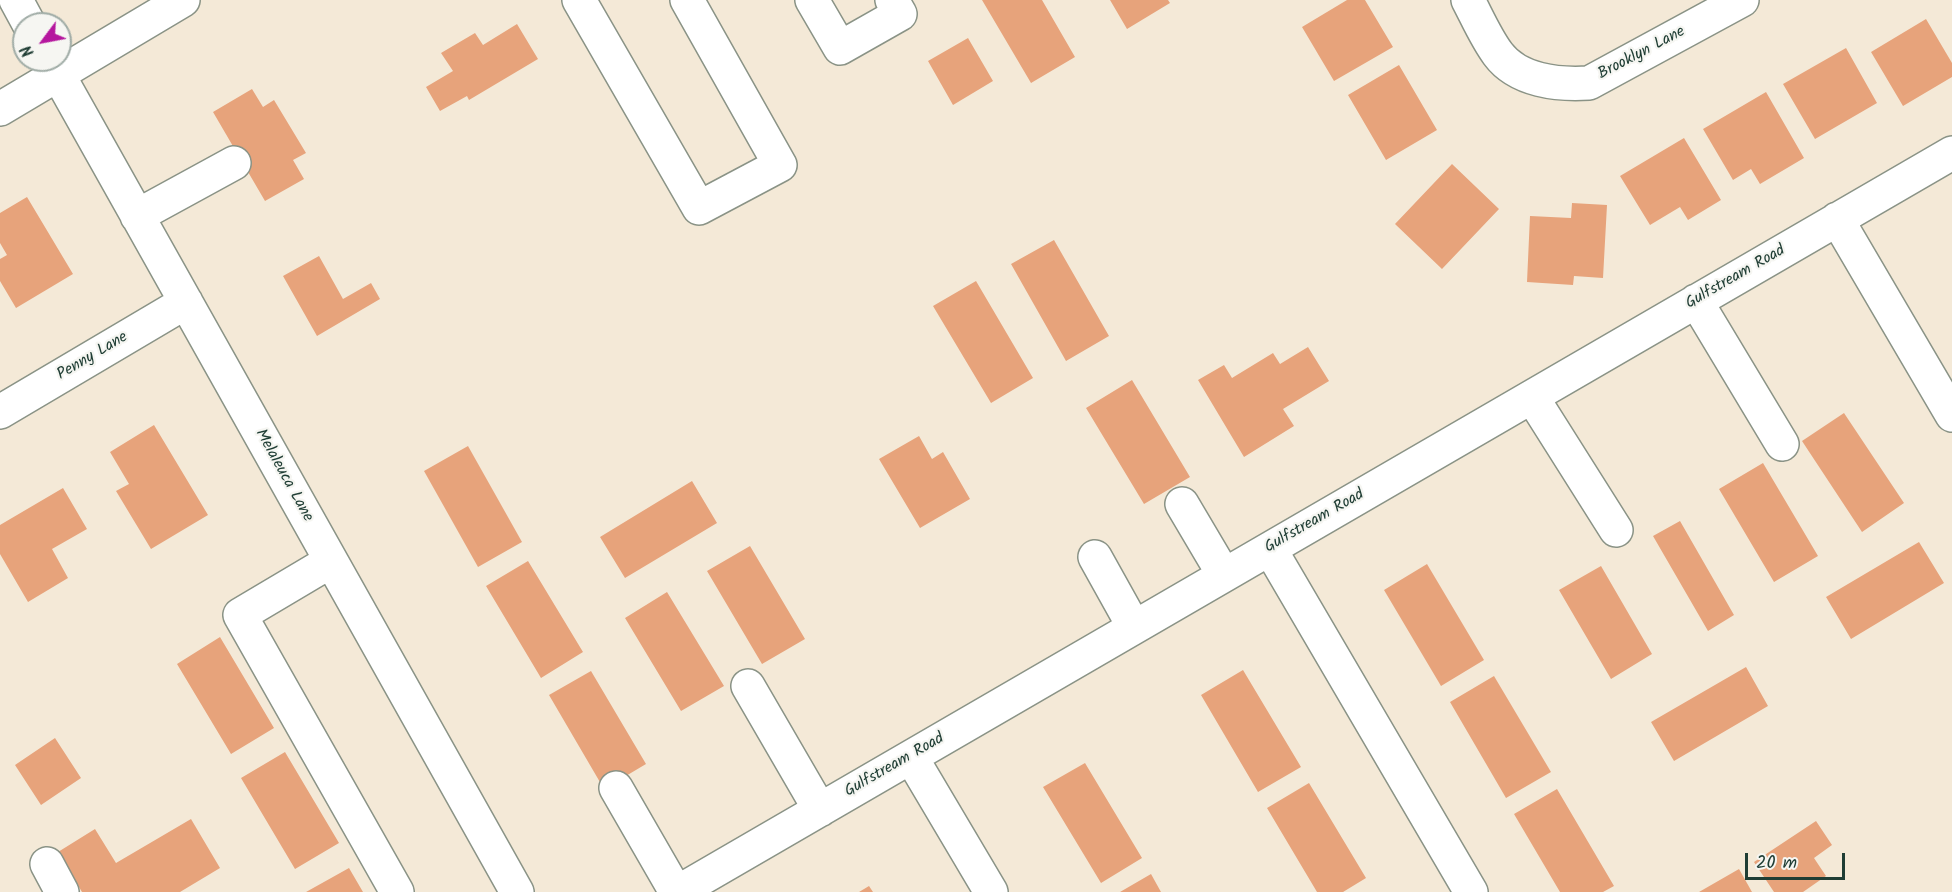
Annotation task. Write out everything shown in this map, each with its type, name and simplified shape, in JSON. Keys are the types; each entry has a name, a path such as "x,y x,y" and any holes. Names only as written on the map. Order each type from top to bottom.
{"street":[{"path":"579,0 699,208 780,165 687,0"},
{"path":"812,0 840,48 900,14 892,0"},
{"name":"Brooklyn Lane","path":"1468,0 1499,55 1518,70 1540,80 1564,84 1589,82 1742,0"},
{"path":"72,57 175,2"},
{"path":"0,109 48,72"},
{"name":"Melaleuca Lane","path":"57,72 517,892"},
{"name":"Gulfstream Road","path":"684,891 1134,627 1952,153"},
{"path":"137,216 234,163"},
{"path":"1837,219 1952,415"},
{"path":"1696,301 1782,444"},
{"name":"Penny Lane","path":"0,412 186,302"},
{"path":"1532,396 1616,530"},
{"path":"1182,504 1224,575"},
{"path":"1270,549 1471,892"},
{"path":"1095,557 1134,627"},
{"path":"331,561 240,615 397,892"},
{"path":"748,686 820,810"},
{"path":"911,757 991,892"},
{"path":"616,788 684,891"},
{"path":"46,864 62,892"}],"building":[{"path":"982,0 1042,0 1075,57 1031,83"},
{"path":"1110,0 1168,0 1170,3 1127,29"},
{"path":"1347,0 1365,0 1393,47 1334,81 1302,27"},
{"path":"1926,19 1952,63 1952,77 1903,106 1871,52"},
{"path":"517,24 538,59 469,100 467,96 440,111 426,87 453,71 441,53 475,33 483,45"},
{"path":"968,38 993,81 953,105 928,61"},
{"path":"1846,48 1877,103 1815,139 1783,84"},
{"path":"1399,65 1437,130 1386,160 1348,95"},
{"path":"252,89 263,107 274,100 306,153 293,160 304,179 265,201 213,112"},
{"path":"1766,92 1804,158 1760,184 1751,169 1733,180 1703,129"},
{"path":"1684,138 1721,200 1688,220 1680,207 1650,225 1620,176"},
{"path":"1452,164 1499,209 1442,269 1395,224"},
{"path":"27,197 73,274 16,308 0,281 0,259 7,255 0,243 0,213"},
{"path":"1572,203 1607,205 1603,278 1574,276 1573,285 1527,282 1530,216 1571,218"},
{"path":"1054,240 1109,336 1066,361 1011,264"},
{"path":"319,256 343,299 371,283 380,299 317,336 283,276"},
{"path":"976,281 1033,378 991,403 933,306"},
{"path":"1308,347 1329,381 1283,409 1294,426 1244,457 1198,380 1224,365 1232,378 1273,353 1280,364"},
{"path":"1132,380 1190,477 1144,504 1086,408"},
{"path":"1844,413 1904,503 1862,532 1802,441"},
{"path":"154,425 208,515 151,549 116,491 129,484 110,452"},
{"path":"919,436 932,459 943,452 970,499 920,528 879,459"},
{"path":"468,446 522,542 478,567 424,471"},
{"path":"1763,463 1818,556 1774,582 1719,489"},
{"path":"692,481 717,523 625,578 600,537"},
{"path":"63,488 87,529 52,549 68,578 28,602 0,554 0,525"},
{"path":"1680,521 1734,615 1708,631 1653,536"},
{"path":"1919,542 1944,583 1851,639 1826,597"},
{"path":"750,546 805,639 762,664 707,571"},
{"path":"528,561 583,652 541,678 486,586"},
{"path":"1427,564 1484,660 1441,686 1384,590"},
{"path":"1601,566 1652,654 1611,679 1559,590"},
{"path":"667,592 724,686 681,711 625,618"},
{"path":"220,637 274,728 231,754 177,664"},
{"path":"1746,667 1768,706 1674,761 1651,722"},
{"path":"1243,670 1301,767 1258,792 1201,695"},
{"path":"591,671 646,764 604,789 549,695"},
{"path":"1494,676 1551,772 1506,798 1450,702"},
{"path":"55,738 81,778 41,805 15,765"},
{"path":"285,752 339,843 295,869 241,778"},
{"path":"1085,763 1142,858 1101,883 1043,787"},
{"path":"1309,783 1366,878 1343,892 1317,892 1267,808"},
{"path":"1557,789 1614,886 1603,892 1560,892 1514,814"},
{"path":"191,819 220,868 180,892 82,892 58,852 95,829 116,863"},
{"path":"1816,821 1832,845 1814,858 1826,876 1803,892 1774,892 1754,862"},
{"path":"349,868 363,892 306,892"},
{"path":"1739,869 1752,892 1699,892"},
{"path":"1151,874 1161,892 1120,892"},
{"path":"869,886 873,892 859,892"}]}
